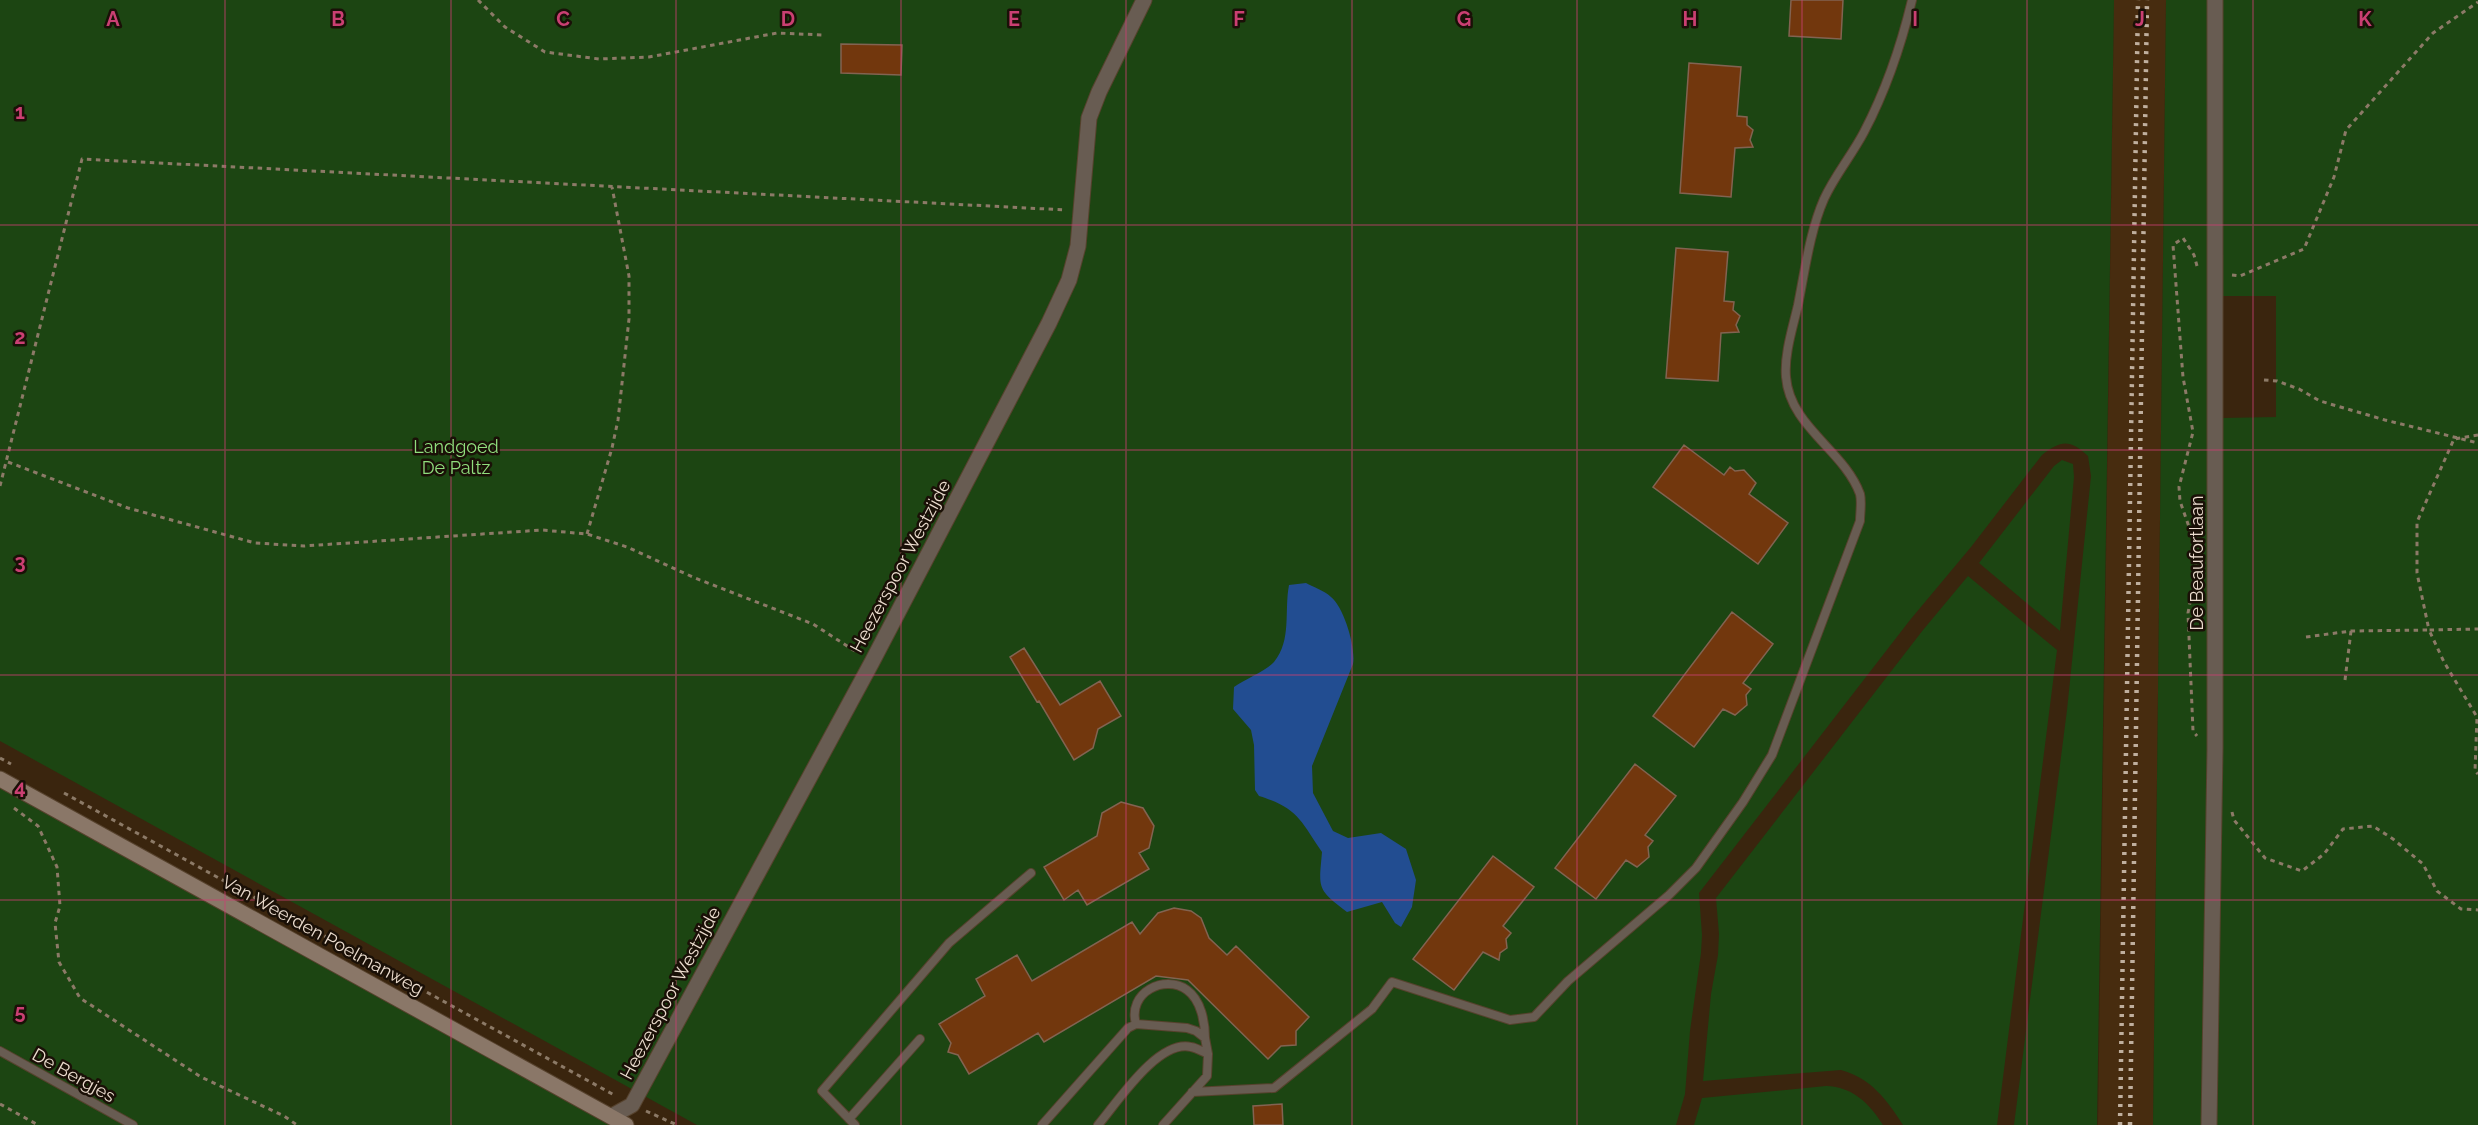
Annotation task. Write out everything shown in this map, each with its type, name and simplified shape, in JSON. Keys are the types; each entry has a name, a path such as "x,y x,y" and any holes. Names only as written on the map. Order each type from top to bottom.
{"main road":[{"name":"Van Weerden Poelmanweg","path":"0,779 606,1120 626,1125"}],"street":[{"name":"Heezerspoor Westzijde","path":"606,1120 632,1105 872,662 1064,290 1078,246 1089,118 1144,0"},
{"name":"De Beaufortlaan","path":"2209,1125 2219,409 2215,0"}],"lane":[{"path":"1192,1092 1274,1088 1372,1009 1392,982 1509,1020 1534,1017 1568,981 1669,895 1696,868 1743,802 1772,755 1860,521 1861,497 1852,477 1805,423 1793,404 1785,376 1789,345 1815,226 1824,200 1840,168 1863,134 1886,86 1903,38 1912,0"},
{"path":"920,1039 852,1122 822,1091 949,942 1031,873"},
{"path":"1136,1024 1133,1012 1138,998 1144,992 1160,986 1177,986 1188,990 1196,1000 1203,1016 1208,1054 1207,1076 1163,1125"},
{"path":"1042,1125 1128,1028 1136,1024 1187,1028 1205,1038"},
{"path":"1098,1125 1156,1057 1170,1049 1190,1046 1208,1054"},
{"name":"De Bergjes","path":"0,1051 133,1125"}],"path":[{"path":"478,0 505,27 545,52 599,59 649,57 777,33 822,35"},
{"path":"2215,749 2193,731 2188,613 2196,571 2194,541 2180,501 2179,487 2193,432 2183,377 2173,245 2183,238 2194,255 2198,267 2240,276 2304,249 2334,177 2346,130 2433,33 2478,2"},
{"path":"0,486 82,159 1080,211"},
{"path":"587,534 612,448 625,367 629,276 612,187"},
{"path":"2264,380 2277,381 2299,389 2320,401 2478,443"},
{"path":"2454,438 2478,435"},
{"path":"2454,438 2417,522 2416,573 2429,630 2444,662 2477,717 2475,771 2478,774"},
{"path":"7,462 128,507 255,543 304,546 542,530 587,534 627,547 695,578 813,624 872,662"},
{"path":"2306,637 2351,631 2478,629"},
{"path":"2345,680 2351,631"},
{"path":"0,758 21,769"},
{"path":"62,792 632,1105 677,1125"},
{"path":"8,804 38,826 57,867 60,906 55,922 59,962 80,998 201,1077 284,1116 297,1125"},
{"path":"2231,809 2234,820 2265,858 2302,871 2324,854 2343,830 2373,826 2423,864 2437,891 2461,909 2478,910"},
{"path":"0,1104 38,1125"}],"shaded area":[{"path":"2114,0 2166,0 2153,1125 2098,1125"}],"green space":[{"name":"Landgoed De Paltz","path":"0,0 2114,0 2097,1125 2014,1125 2067,710 2091,476 2088,456 2071,444 2060,444 2042,455 1971,547 1910,620 1699,893 1701,953 1690,1031 1685,1094 1676,1125 697,1125 0,741"},
{"path":"2166,0 2478,0 2478,1125 2153,1125","holes":["2221,296 2276,296 2276,417 2222,418"]},
{"path":"2062,460 2073,464 2074,477 2060,631 1979,563 2054,466"},
{"path":"1968,576 2057,650 1997,1125 1903,1125 1891,1107 1870,1084 1841,1070 1703,1081 1711,994 1718,955 1716,898 1923,630"},
{"path":"0,787 610,1125 0,1125"},
{"path":"1826,1086 1852,1093 1866,1103 1883,1125 1694,1125 1702,1098"}],"water":[{"path":"1306,583 1326,593 1336,602 1348,628 1353,648 1353,664 1312,766 1313,793 1333,831 1348,838 1381,833 1406,849 1416,880 1412,907 1401,927 1395,923 1382,902 1347,912 1330,898 1320,881 1322,852 1308,831 1297,816 1282,805 1259,796 1255,790 1254,745 1251,730 1233,709 1234,687 1274,662 1280,653 1285,635 1289,585"}],"building":[{"path":"1791,0 1843,0 1841,39 1789,36"},
{"path":"841,44 902,45 901,75 841,73"},
{"path":"1689,63 1741,67 1737,116 1747,117 1747,125 1753,130 1750,140 1753,147 1735,148 1731,197 1680,193"},
{"path":"1676,248 1728,252 1724,301 1734,302 1733,310 1740,316 1736,325 1739,332 1721,333 1718,381 1666,378"},
{"path":"1684,445 1724,475 1730,467 1735,471 1744,470 1756,483 1749,494 1788,523 1758,564 1653,487"},
{"path":"1732,612 1773,644 1743,683 1751,689 1746,695 1747,705 1735,715 1723,709 1694,747 1653,716"},
{"path":"1024,648 1060,705 1100,681 1121,716 1098,729 1093,748 1074,760 1010,657"},
{"path":"1635,764 1676,796 1645,835 1653,841 1648,847 1649,857 1637,867 1626,860 1596,899 1555,868"},
{"path":"1121,802 1143,808 1154,826 1149,848 1139,853 1149,869 1087,905 1078,890 1064,900 1044,867 1097,836 1102,813"},
{"path":"1493,856 1534,887 1503,926 1511,933 1506,939 1507,948 1500,953 1499,960 1483,952 1454,990 1413,959"},
{"path":"1174,908 1191,911 1201,918 1209,938 1227,955 1236,946 1309,1017 1296,1031 1296,1045 1281,1046 1268,1059 1188,980 1156,976 1044,1042 1038,1033 969,1074 958,1055 948,1052 951,1043 939,1024 985,996 976,979 1017,955 1032,981 1132,922 1140,934 1158,913"},
{"path":"1282,1104 1283,1125 1254,1125 1253,1106"}],"railway":[{"path":"2120,1125 2138,0"},
{"path":"2130,1125 2147,0"}]}
